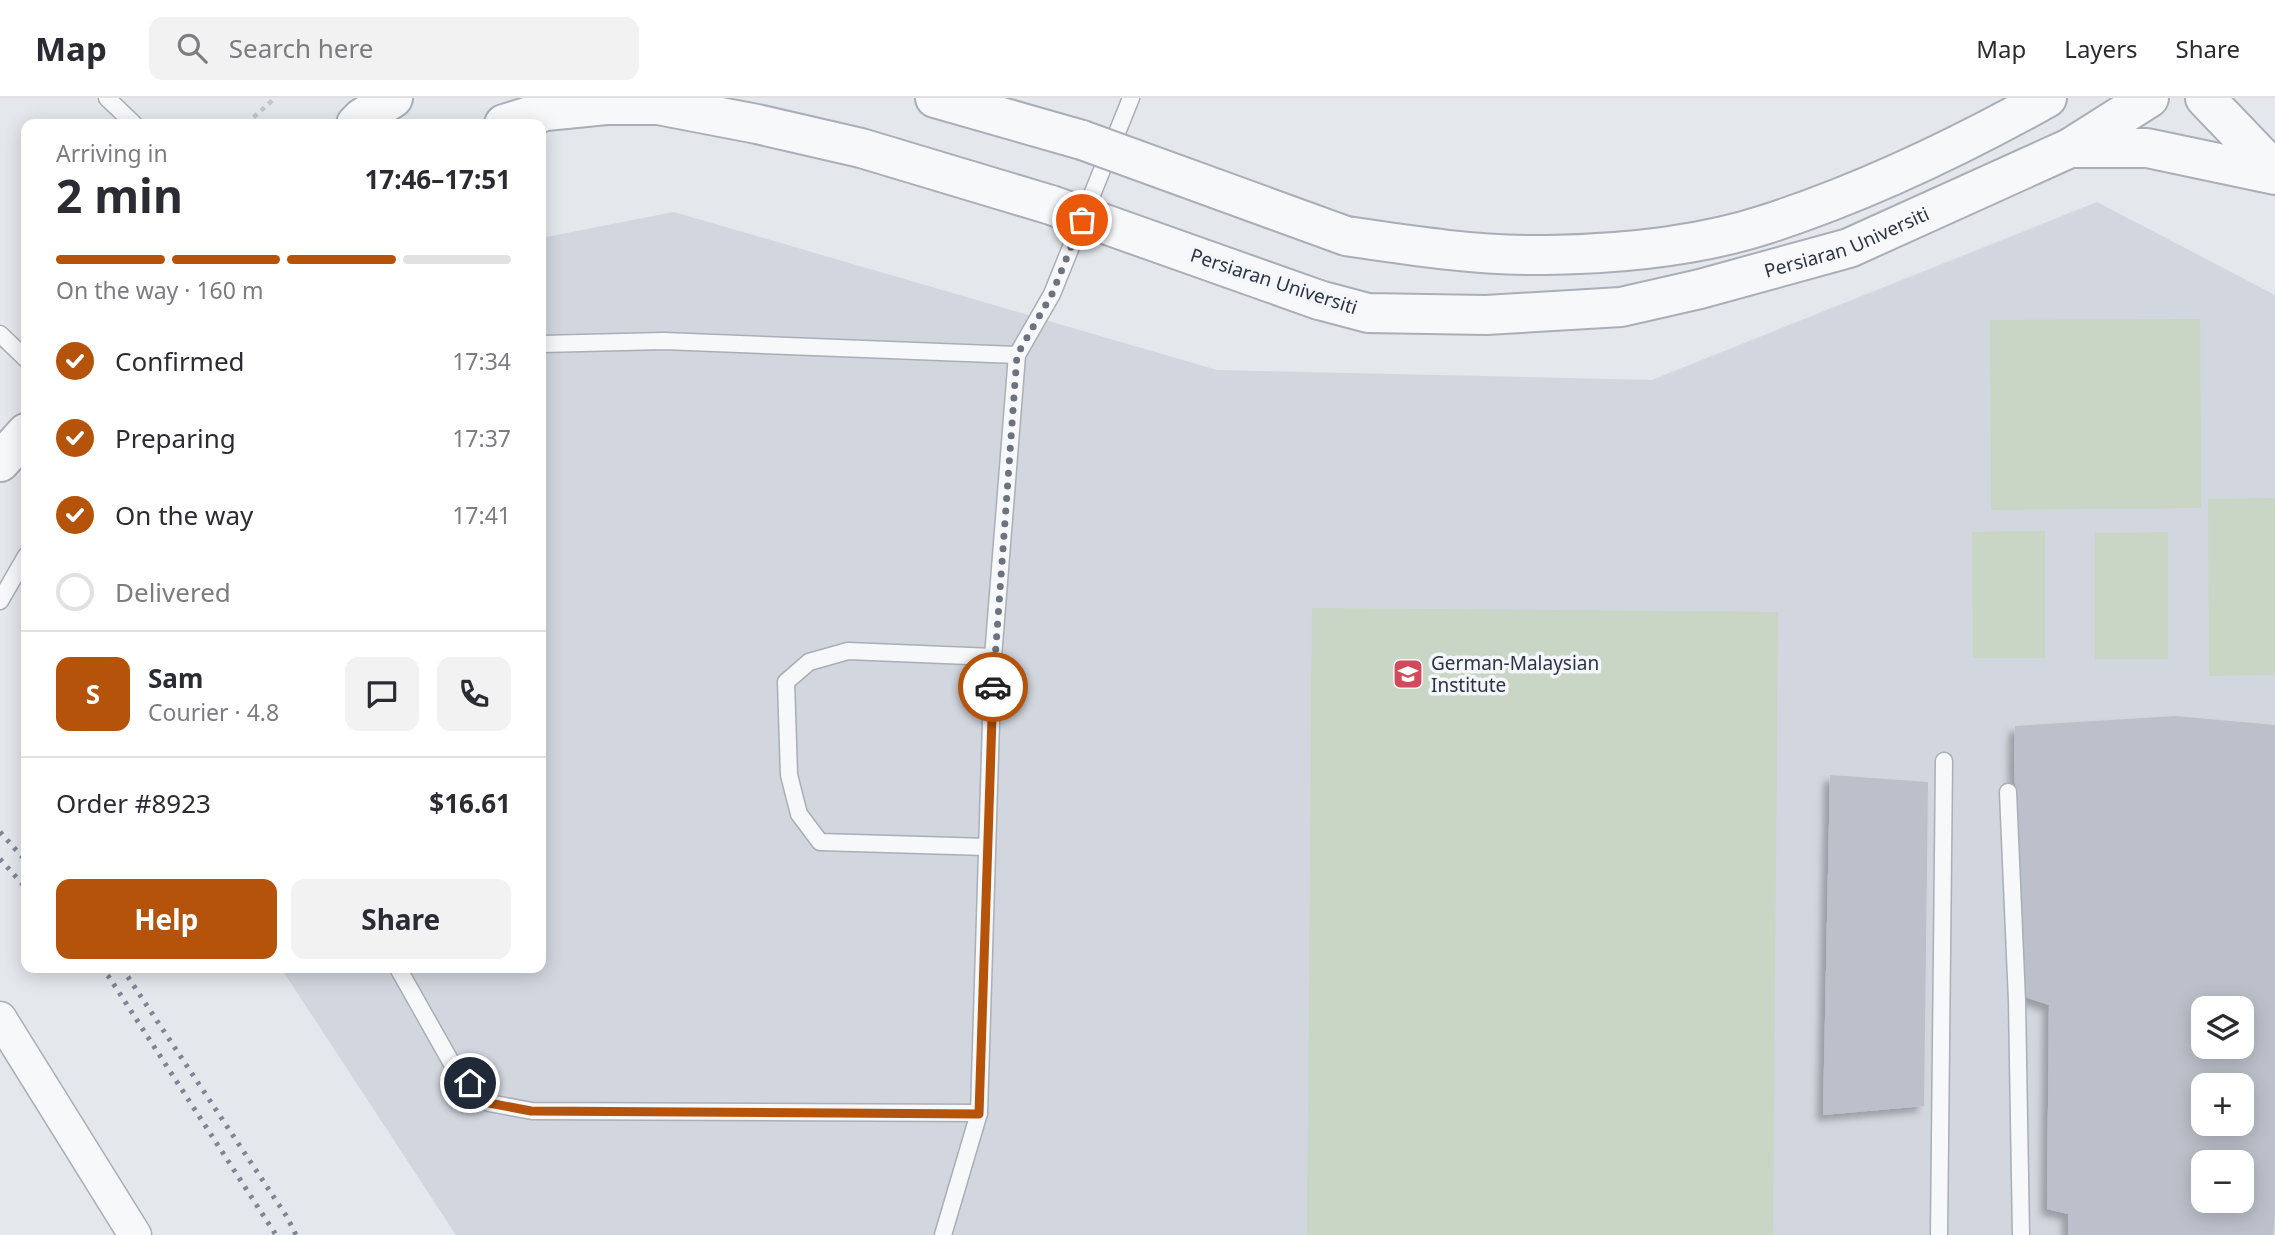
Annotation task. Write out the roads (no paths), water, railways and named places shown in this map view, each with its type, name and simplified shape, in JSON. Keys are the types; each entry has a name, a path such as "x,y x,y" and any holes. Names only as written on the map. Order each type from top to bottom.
{"street":[{"path":"361,119 393,98"},
{"path":"935,98 1082,139 1346,236 1446,250 1546,255 1622,250 1693,241 1765,225 1836,199 1958,146 2047,98"},
{"name":"Persiaran Universiti","path":"520,119 546,111 606,105 658,105 757,124 861,148 1051,205 1319,300 1368,313 1425,315 1531,313 1621,307 1700,289 1849,248 2070,148 2149,98"},
{"path":"2205,98 2275,173"},
{"path":"2070,148 2147,148 2275,173"},
{"path":"0,462 21,439"},
{"path":"0,1018 135,1235"}],"lane":[{"path":"107,98 129,119"},
{"path":"943,1235 979,1114 993,657 1017,355 1052,294 1131,98"},
{"path":"0,334 21,354"},
{"path":"546,344 664,341 1017,355"},
{"path":"0,601 21,565"},
{"path":"987,847 820,842 799,814 789,775 786,682 809,662 848,651 993,657"},
{"path":"1939,1235 1944,761"},
{"path":"2008,792 2017,1002 2021,1235"},
{"path":"401,973 451,1062 489,1103 531,1111 979,1114"}],"railway":[{"path":"0,832 21,855"},
{"path":"0,859 21,882"},
{"path":"105,973 276,1235"},
{"path":"125,973 287,1217 296,1235"}],"place":[{"name":"German-Malaysian Institute","path":"1408,674"}]}
